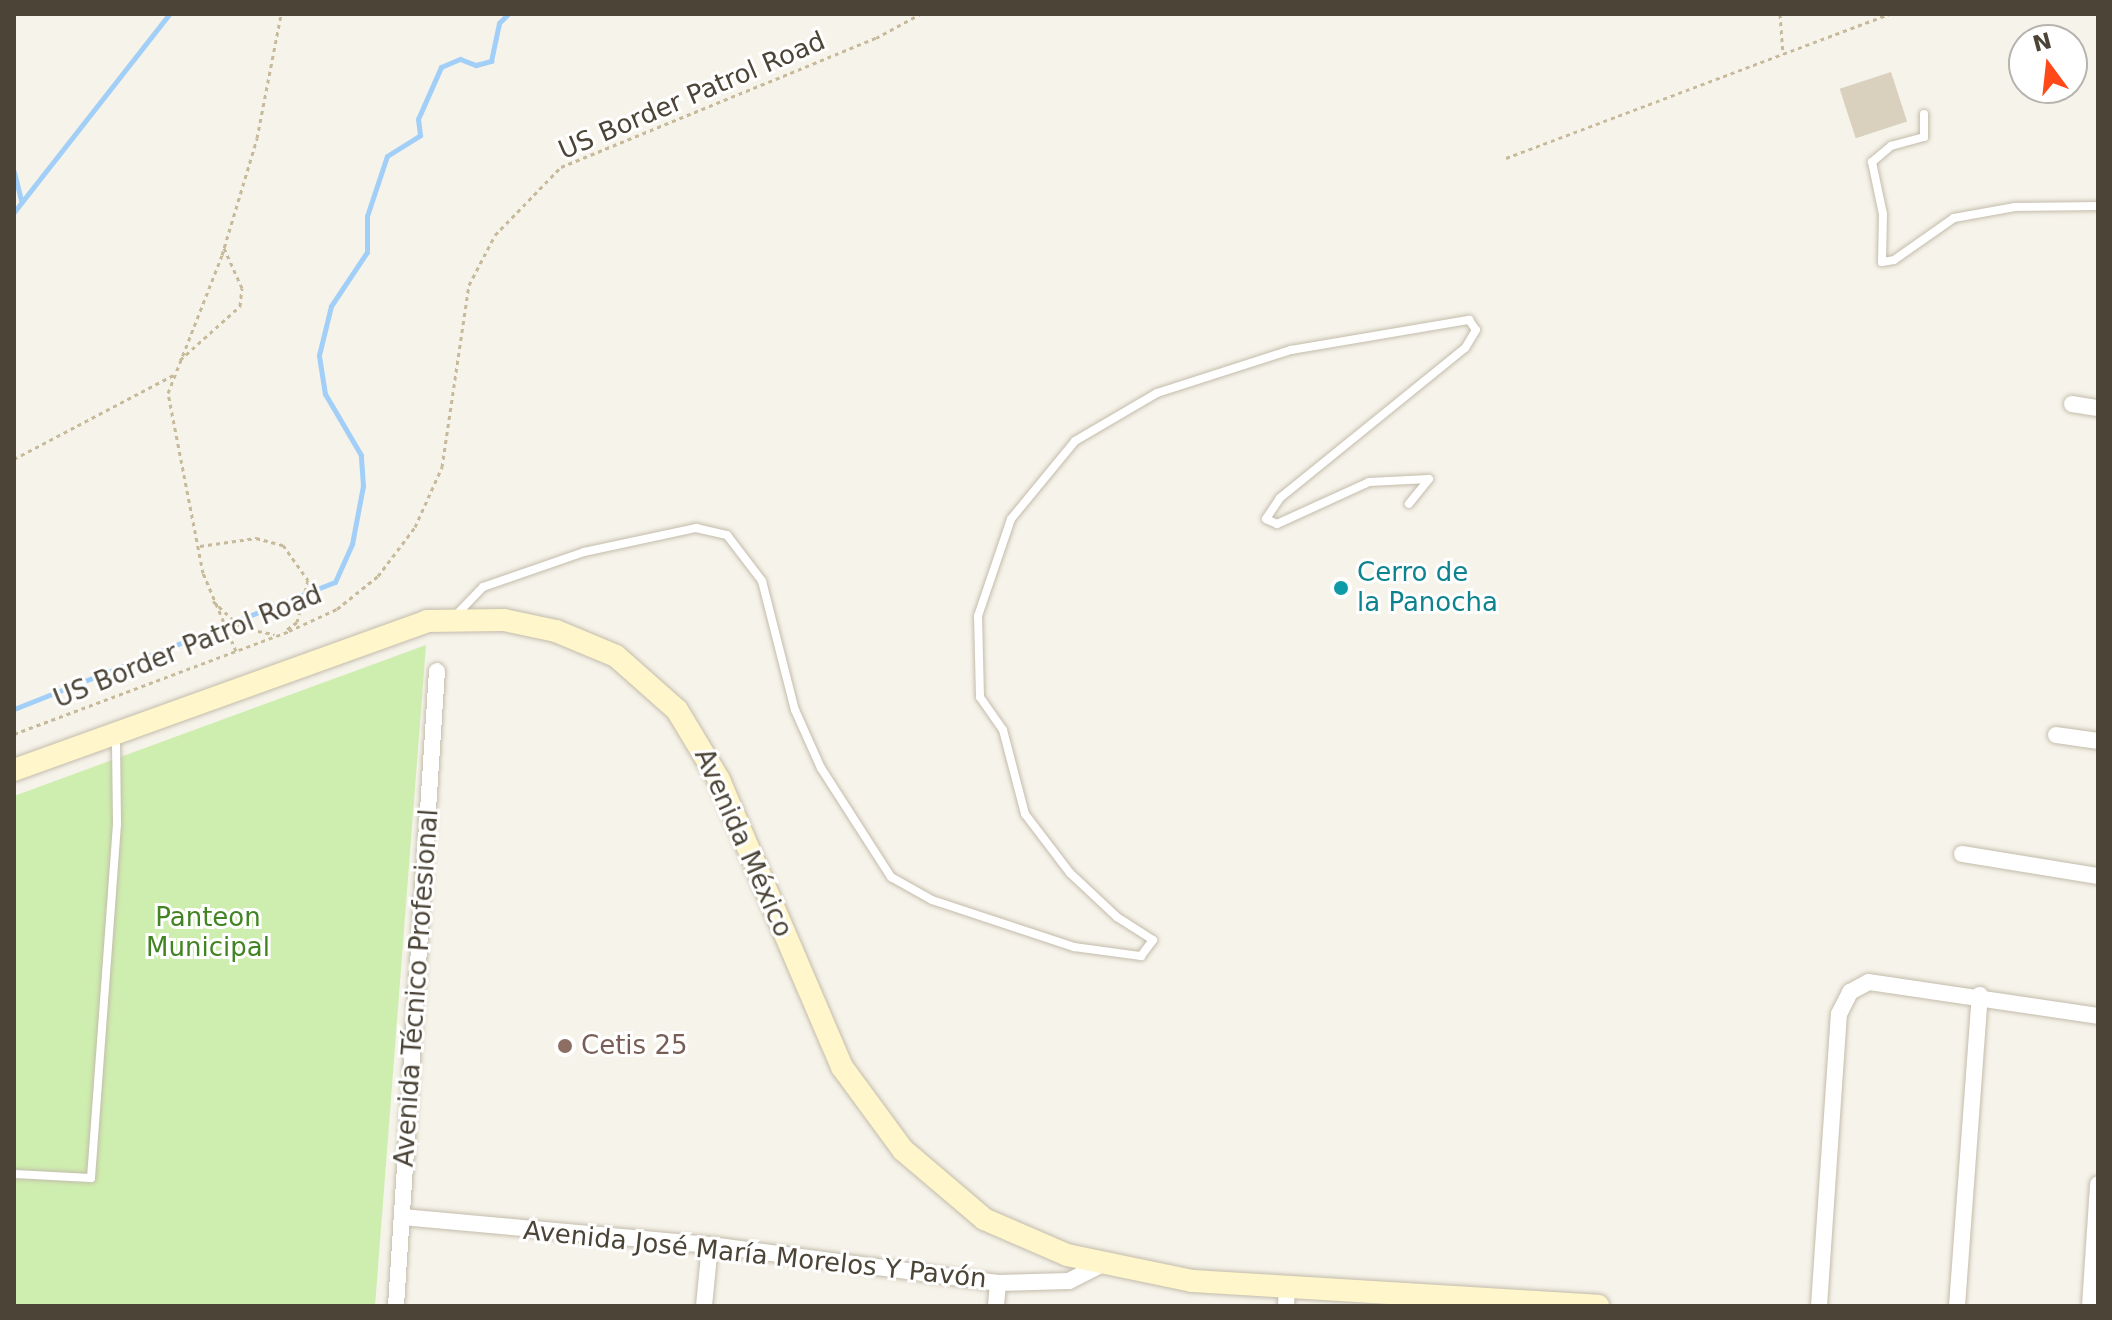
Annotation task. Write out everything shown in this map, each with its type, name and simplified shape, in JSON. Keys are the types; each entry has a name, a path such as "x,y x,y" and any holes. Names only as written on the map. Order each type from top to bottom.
{"main road":[{"name":"Avenida México","path":"14,770 394,630 454,618 530,624 587,642 616,656 661,694 709,759 821,1021 869,1108 941,1188 984,1219 1032,1243 1103,1264 1286,1296"},
{"path":"1286,1296 1598,1306"}],"street":[{"path":"2072,404 2098,408"},
{"name":"Avenida Técnico Profesional","path":"396,1306 437,671"},
{"path":"2056,735 2098,741"},
{"path":"1962,854 2098,876"},
{"path":"1819,1306 1843,1002 1869,982 1980,995 2098,1016"},
{"path":"1957,1306 1980,995"},
{"path":"2090,1306 2098,1184"},
{"name":"Avenida José María Morelos Y Pavón","path":"402,1217 710,1245 998,1283 1069,1281 1103,1264"},
{"path":"704,1306 710,1245"},
{"path":"996,1306 998,1283"}],"lane":[{"path":"1924,114 1924,137 1891,146 1872,162 1883,214 1882,262 1954,218 2015,207 2098,206"},
{"path":"454,618 483,587 584,552 696,528 727,535 762,581 795,710 821,768 891,877 932,900 1074,947 1141,956 1153,940 1117,917 1070,873 1025,814 1003,730 980,697 978,616 1011,519 1075,441 1157,393 1291,350 1469,320 1476,330 1465,348 1280,498 1266,519 1277,524 1369,482 1429,479 1409,504"},
{"path":"14,1174 91,1178 117,824 116,732"}],"path":[{"path":"236,651 211,598 198,546 171,421 174,375 224,248 274,69 281,14"},
{"name":"US Border Patrol Road","path":"14,734 280,634 337,609 378,576 415,527 442,467 469,285 495,235 525,198 572,161 876,38 920,14"},
{"path":"1780,14 1783,54"},
{"path":"1506,158 1890,14"},
{"path":"177,363 240,306 242,288 224,248"},
{"path":"14,459 174,375"},
{"path":"198,546 256,538 283,545 302,565 306,602 297,622 280,634 242,628 211,598"}],"green space":[{"name":"Panteon Municipal","path":"426,645 375,1306 14,1306 14,796"}],"building":[{"path":"1891,72 1907,121 1856,138 1840,89"}],"waterway":[{"path":"14,212 169,14"},
{"path":"14,709 335,582 352,544 363,486 361,455 325,394 319,355 331,306 367,252 367,216 387,156 420,135 418,119 441,67 460,59 476,65 491,61 499,23 508,14"},
{"path":"14,172 21,200"}],"place":[{"name":"Cerro de la Panocha","path":"1341,588"},
{"name":"Cetis 25","path":"565,1046"}]}
